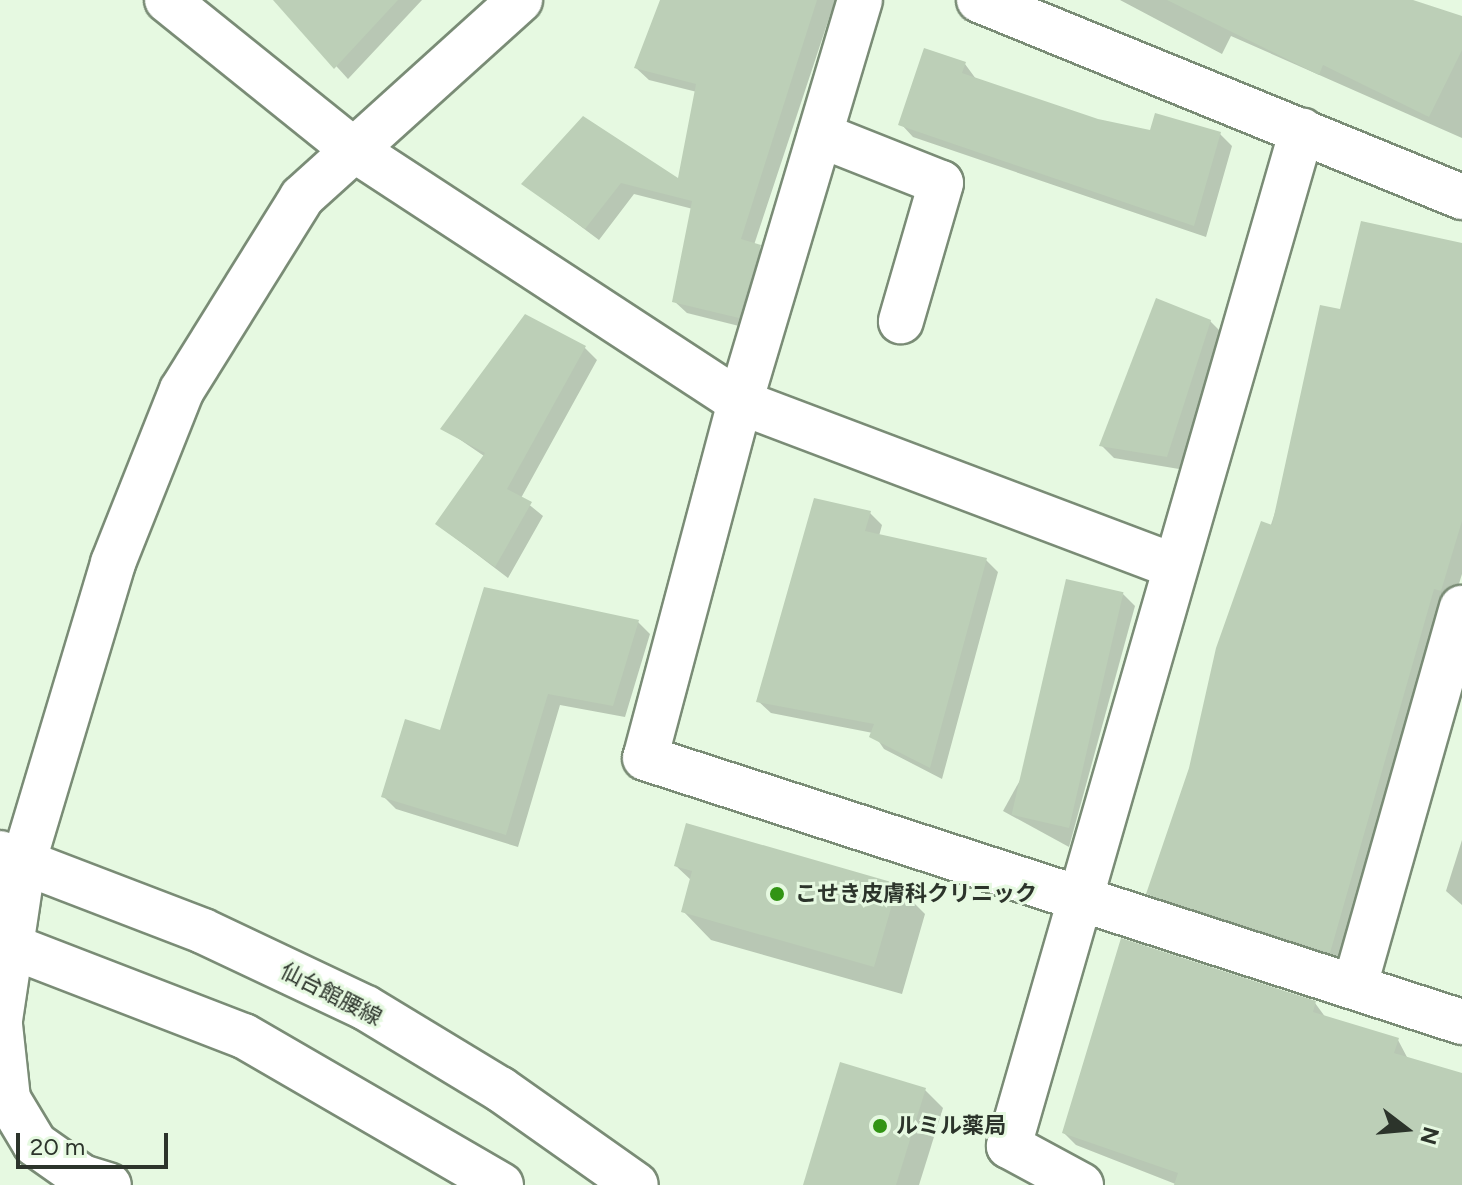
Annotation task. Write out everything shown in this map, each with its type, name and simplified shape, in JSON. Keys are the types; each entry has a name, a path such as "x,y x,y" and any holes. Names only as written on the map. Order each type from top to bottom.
{"street":[{"path":"167,0 350,147 740,402 1172,565"},
{"path":"109,1185 82,1177 35,1144 8,1099 0,1023 12,856 113,563 182,390 302,197 350,147 520,0"},
{"path":"860,0 740,402 645,758 1084,894 1462,1022"},
{"path":"979,0 1462,197"},
{"path":"1081,1185 1009,1146 1084,894 1172,565 1302,130"},
{"path":"820,135 941,183 901,321"},
{"path":"1355,985 1462,608"},
{"name":"仙台館腰線","path":"12,856 203,931 366,1008 500,1089 636,1185"},
{"path":"4,944 244,1036 501,1185"}],"building":[{"path":"273,0 398,0 334,69"},
{"path":"660,0 817,0 741,239 761,245 739,318 672,302 692,201 621,183 585,229 521,184 583,116 678,178 696,84 634,68"},
{"path":"1167,0 1413,0 1462,16 1462,50 1429,117 1323,65 1319,75"},
{"path":"924,48 966,62 962,73 1098,119 1150,130 1155,113 1221,132 1194,226 898,125"},
{"path":"1361,221 1462,243 1462,521 1441,591 1434,589 1330,953 1146,894 1189,768 1216,648 1261,521 1272,525 1320,305 1340,309"},
{"path":"1156,298 1211,320 1167,457 1099,446"},
{"path":"525,314 586,346 507,489 532,502 495,567 435,524 485,453 440,429"},
{"path":"814,498 871,511 865,531 987,558 930,768 869,737 874,724 756,702"},
{"path":"1066,579 1123,592 1069,828 1012,815"},
{"path":"484,587 639,620 613,706 548,694 506,835 381,797 405,719 440,730"},
{"path":"686,823 898,884 874,967 681,912 692,871 674,866"},
{"path":"1121,938 1316,1001 1313,1012 1399,1038 1394,1053 1462,1073 1462,1185 1174,1185 1178,1173 1062,1133"},
{"path":"840,1062 926,1088 896,1185 803,1185"}],"place":[{"name":"こせき皮膚科クリニック","path":"777,894"},
{"name":"ルミル薬局","path":"880,1126"}]}
